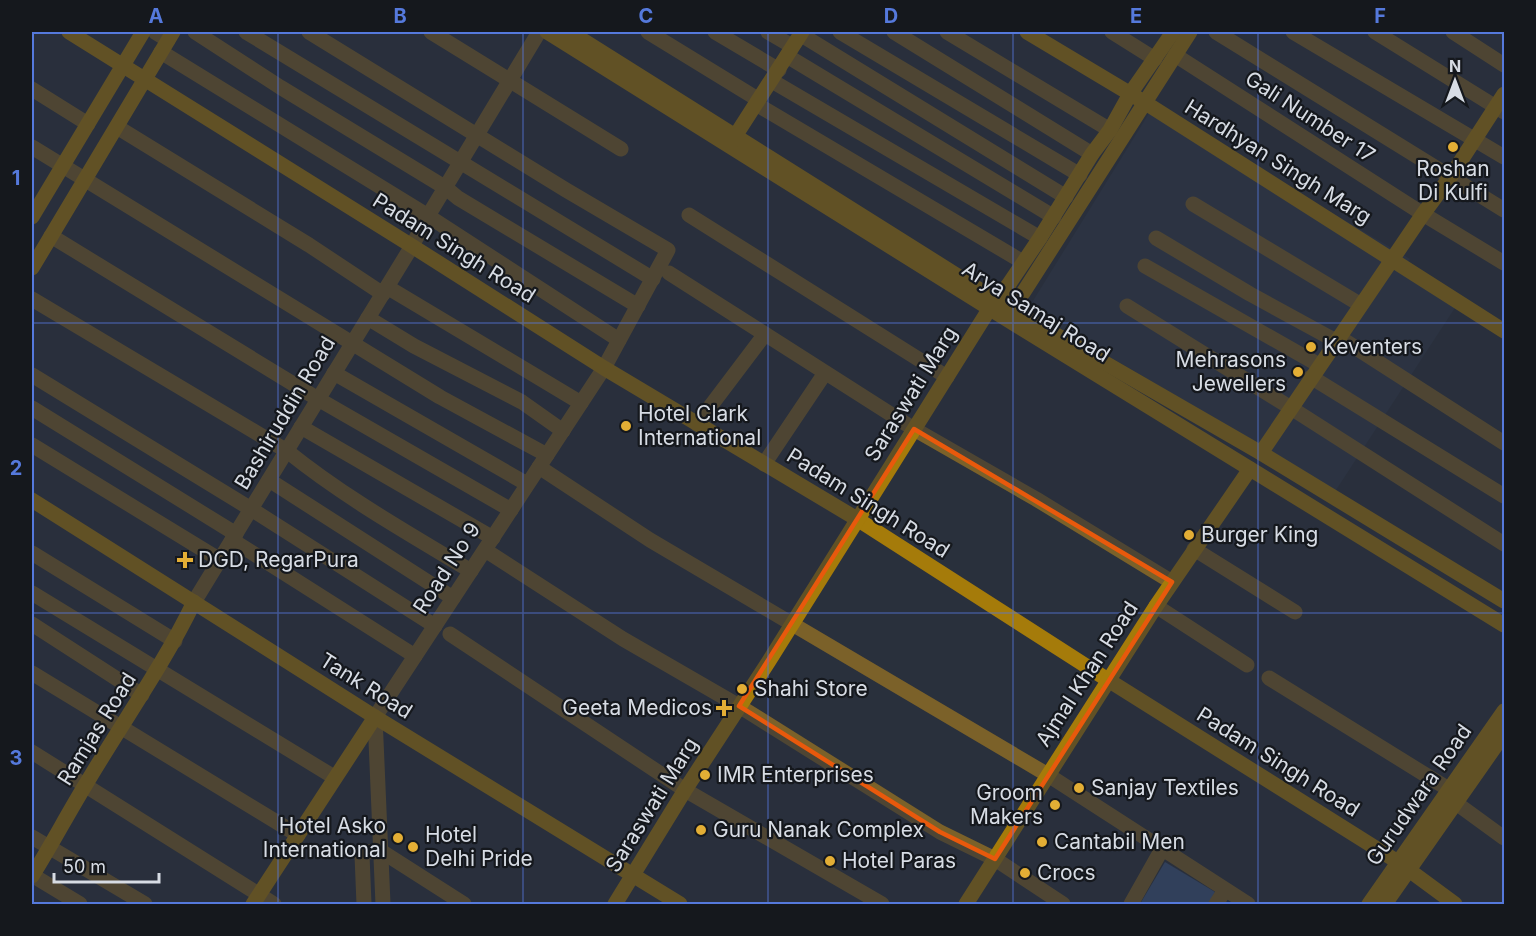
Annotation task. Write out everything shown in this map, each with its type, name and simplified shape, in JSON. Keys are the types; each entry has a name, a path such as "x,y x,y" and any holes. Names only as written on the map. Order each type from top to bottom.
{"street":[{"name":"Padam Singh Road","path":"69,32 604,369 857,519 1403,866 1455,904"},
{"path":"32,217 36,201 62,166 143,32"},
{"path":"155,32 428,216 619,340"},
{"path":"195,32 280,87 446,188 458,198 638,306"},
{"path":"246,32 652,279"},
{"path":"309,32 477,135"},
{"path":"431,32 621,149"},
{"name":"Bashiruddin Road","path":"194,602 385,291 539,32"},
{"name":"Arya Samaj Road","path":"547,32 732,140 1000,308 1250,469 1504,625"},
{"path":"570,32 732,140 795,42"},
{"path":"648,32 757,102 1023,262"},
{"path":"715,32 775,76 1040,238"},
{"path":"768,32 795,42 1066,197"},
{"path":"840,32 1080,175"},
{"path":"894,32 1092,154"},
{"path":"947,32 1110,130"},
{"name":"Hardhyan Singh Marg","path":"1027,32 1144,102 1504,331"},
{"path":"1112,32 1155,59"},
{"name":"Saraswati Marg","path":"615,904 947,376 1000,308 1023,262 1171,32"},
{"path":"1190,32 1023,293 1000,308 1261,453 1504,601"},
{"path":"1216,32 1504,210"},
{"path":"1293,32 1504,157"},
{"path":"1261,453 1475,138 1502,104 1375,32"},
{"path":"1454,32 1504,65"},
{"path":"32,268 168,41"},
{"path":"795,42 1053,217"},
{"name":"Gali Number 17","path":"1174,56 1504,263"},
{"path":"32,89 88,124"},
{"path":"117,127 385,291 581,403"},
{"name":"Road No 9","path":"256,900 334,777 604,369 668,250 477,135"},
{"path":"32,147 543,461 650,540 1048,775 1248,904"},
{"path":"1194,204 1361,305"},
{"path":"689,215 947,376"},
{"path":"51,236 318,399 511,510"},
{"path":"1156,238 1250,294 1338,339 1504,443"},
{"path":"1145,266 1315,371 1504,496"},
{"path":"669,273 914,429 1036,499 1172,582"},
{"path":"32,299 287,451 317,475 356,501 471,571"},
{"path":"1127,306 1504,544"},
{"path":"368,318 414,346 505,393 562,431"},
{"path":"697,424 765,334"},
{"path":"334,373 527,484"},
{"path":"764,464 825,373"},
{"path":"32,375 251,509 435,626"},
{"path":"32,408 415,656"},
{"path":"301,427 489,544 623,639 739,706 940,832 994,859 1064,904"},
{"path":"32,444 219,561"},
{"name":"Ajmal Khan Road","path":"966,904 1156,606 1250,469"},
{"path":"269,480 453,598"},
{"name":"Tank Road","path":"32,500 375,717 680,904"},
{"path":"1194,549 1295,612"},
{"path":"32,553 175,641"},
{"path":"32,593 334,777"},
{"name":"Ramjas Road","path":"32,875 158,670 194,602"},
{"path":"1156,606 1247,665"},
{"path":"32,624 142,695"},
{"path":"450,634 685,790 882,904"},
{"path":"32,673 298,835"},
{"path":"1269,678 1453,797 1504,838"},
{"name":"Gurudwara Road","path":"1369,904 1403,866 1453,797 1497,743 1504,711"},
{"path":"375,717 383,904"},
{"path":"32,752 86,785 256,900 274,904"},
{"path":"32,837 144,904"},
{"path":"1131,904 1162,849"},
{"path":"364,904 362,855 363,852 381,851 464,904"},
{"name":"Gurudwara Road","path":"1385,904 1403,866"},
{"path":"32,875 80,904"},
{"path":"1216,904 1225,890"}],"highlighted area":[{"path":"914,429 1172,582 995,859 940,832 739,706"}],"shaded area":[{"path":"1153,107 1410,259 1404,265 1460,300 1334,493 1228,426 1028,309"},
{"path":"1165,862 1215,892 1208,904 1140,904"}],"place":[{"name":"Roshan Di Kulfi","path":"1453,147"},
{"name":"Keventers","path":"1311,347"},
{"name":"Mehrasons Jewellers","path":"1298,372"},
{"name":"Hotel Clark International","path":"626,426"},
{"name":"Burger King","path":"1189,535"},
{"name":"DGD, RegarPura","path":"185,560"},
{"name":"Shahi Store","path":"742,689"},
{"name":"Geeta Medicos","path":"724,708"},
{"name":"IMR Enterprises","path":"705,775"},
{"name":"Sanjay Textiles","path":"1079,788"},
{"name":"Groom Makers","path":"1055,805"},
{"name":"Guru Nanak Complex","path":"701,830"},
{"name":"Hotel Asko International","path":"398,838"},
{"name":"Cantabil Men","path":"1042,842"},
{"name":"Hotel Delhi Pride","path":"413,847"},
{"name":"Hotel Paras","path":"830,861"},
{"name":"Crocs","path":"1025,873"}]}
